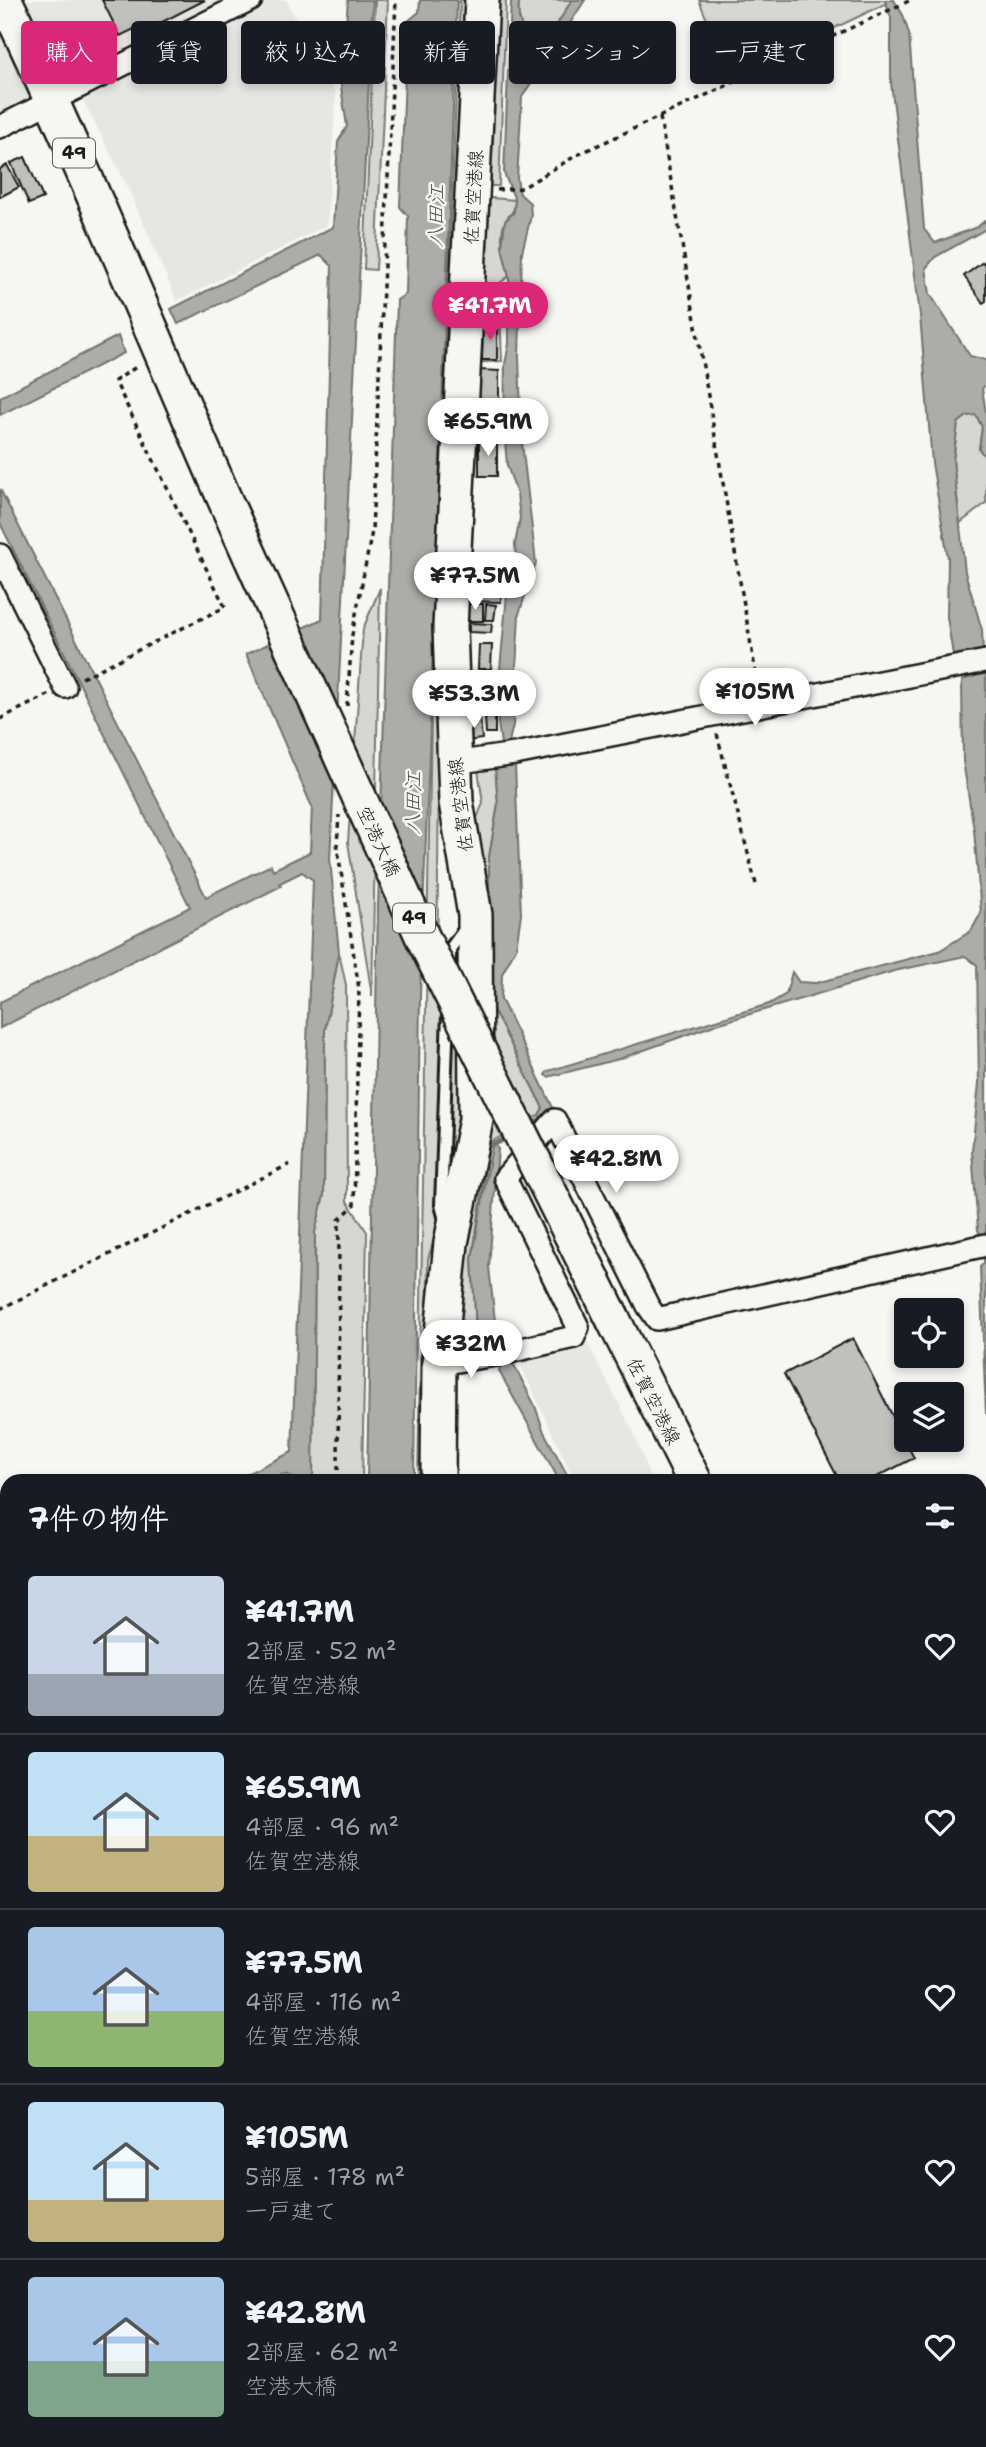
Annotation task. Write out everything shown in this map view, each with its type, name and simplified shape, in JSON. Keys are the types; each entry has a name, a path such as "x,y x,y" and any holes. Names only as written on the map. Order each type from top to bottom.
{"main road":[{"name":"49","path":"5,0 53,102 157,345"},
{"name":"佐賀空港線","path":"438,1474 439,1364 451,1243 476,1119 475,915 456,802 450,627 482,0"},
{"name":"空港大橋","path":"157,345 423,938 614,1321"},
{"name":"佐賀空港線","path":"614,1321 691,1474"}],"street":[{"path":"0,127 251,0"},
{"path":"0,555 65,687"},
{"path":"454,763 515,754 986,661"},
{"path":"439,1364 574,1337 578,1327 505,1178 555,1120 648,1307 657,1319 984,1245"}],"path":[{"path":"505,190 522,188 577,155 911,0"},
{"path":"660,117 761,705"},
{"path":"101,668 225,607 115,381 141,364 157,345"},
{"path":"0,719 65,687"},
{"path":"712,715 757,888"},
{"path":"0,1309 290,1164"}],"shaded area":[{"path":"0,0 286,0 297,21 241,21 241,84 331,84 336,94 327,225 177,301 129,190 84,102 79,84 117,84 117,21 21,21 21,84 62,84 0,120"},
{"path":"375,0 388,0 385,68 385,21 374,21"},
{"path":"460,0 472,0 471,21 459,21"},
{"path":"490,0 506,0 499,186 483,186 487,84 495,84 495,21 489,21"},
{"path":"520,0 572,0 559,21 520,21"},
{"path":"699,0 885,0 887,3 834,28 834,21 707,21"},
{"path":"372,84 384,84 376,270 364,269"},
{"path":"456,84 468,84 440,655 437,986 463,1051 458,1162 428,1259 427,1474 418,1474 432,655"},
{"path":"480,197 515,200 502,233 509,276 499,284 502,361 473,363"},
{"path":"976,414 982,427 979,449 986,458 986,503 960,523 953,460 958,423 967,416"},
{"path":"380,588 372,996 348,842 363,629"},
{"path":"495,766 498,804 489,857 491,903 473,828 483,803 478,770"},
{"path":"339,953 346,985 347,1201 367,1232 362,1474 313,1474 315,1232 324,1195 325,1030"},
{"path":"489,1001 543,1108 539,1115 493,1141 489,1148 472,1259 477,1347 453,1345"},
{"path":"587,1342 634,1433 649,1474 571,1474 517,1357"}],"water":[{"path":"348,0 373,0 372,21 346,21"},
{"path":"420,0 457,0 456,21 408,21 419,12"},
{"path":"511,0 520,0 520,21 510,21"},
{"path":"572,0 585,0 571,21 559,21"},
{"path":"885,0 894,0 903,15 909,34 924,229 935,243 977,227 986,220 986,229 935,257 926,268 930,294 970,356 986,360 986,384 982,389 986,412 986,458 979,449 982,427 976,415 967,416 958,423 953,460 965,572 982,630 983,654 969,657 953,655 947,617 948,558 932,463 920,315 891,83 891,18"},
{"path":"509,49 509,84 530,84 522,97 517,179 520,194 530,203 531,216 522,252 519,357 522,443 536,563 519,614 513,725 508,746 515,765 521,914 516,948 502,974 501,999 557,1116 543,1123 539,1115 543,1108 489,1001 489,857 498,804 495,766 502,751 498,723 498,690 507,594 517,570 515,544 520,518 517,494 507,465 504,428 505,364 509,344 509,276 502,247 505,221 514,212 515,200 504,173"},
{"path":"341,84 369,84 330,859 339,953 325,1030 324,1195 315,1232 313,1474 246,1474 292,1452 313,880 302,872 280,883 281,886 0,1028 0,1002 190,907 0,523 0,489 206,897 271,865 273,870 310,852 312,807 246,654 322,619 332,266 321,255 178,324 171,309 333,227 338,142 347,126"},
{"name":"八田江","path":"405,84 454,84 420,996 414,1474 367,1474 378,906 397,300 406,294 408,216 400,207"},
{"path":"118,336 124,353 0,415 0,397"},
{"path":"986,673 986,1414 980,1267 984,1263 984,1244 978,1230 972,1151 979,1083 977,965 965,956 894,971 717,1024 619,1059 548,1077 545,1075 548,1071 769,1004 786,994 792,972 799,982 816,983 939,951 971,931 981,913 974,830 963,761 962,680"},
{"path":"493,1141 498,1149 489,1267 496,1330 567,1474 556,1474 499,1371 502,1359 477,1347 472,1259"}],"building":[{"path":"102,0 205,0 164,21 131,21 131,30 120,36 117,21 112,21"},
{"path":"25,157 43,198 29,204 11,163"},
{"path":"7,165 19,187 0,197 0,169"},
{"path":"983,262 986,266 986,301 983,303 964,276"},
{"path":"483,324 497,324 497,360 482,360"},
{"path":"479,370 499,371 499,403 478,403"},
{"path":"497,440 497,476 479,476 479,441"},
{"path":"467,589 501,591 501,602 466,601"},
{"path":"467,604 483,604 483,621 468,621"},
{"path":"486,604 496,605 494,620 485,620"},
{"path":"469,623 492,624 491,633 469,632"},
{"path":"479,645 492,645 491,669 478,669"},
{"path":"475,673 495,673 495,687 475,688"},
{"path":"476,692 477,711 462,712 461,694"},
{"path":"485,716 495,716 495,733 486,733"},
{"path":"480,718 482,739 467,741 466,720"},
{"path":"853,1338 894,1419 894,1452 911,1452 914,1458 883,1474 836,1474 784,1374"}],"waterway":[{"path":"528,1126 541,1119"},
{"path":"495,1144 511,1136"}]}
